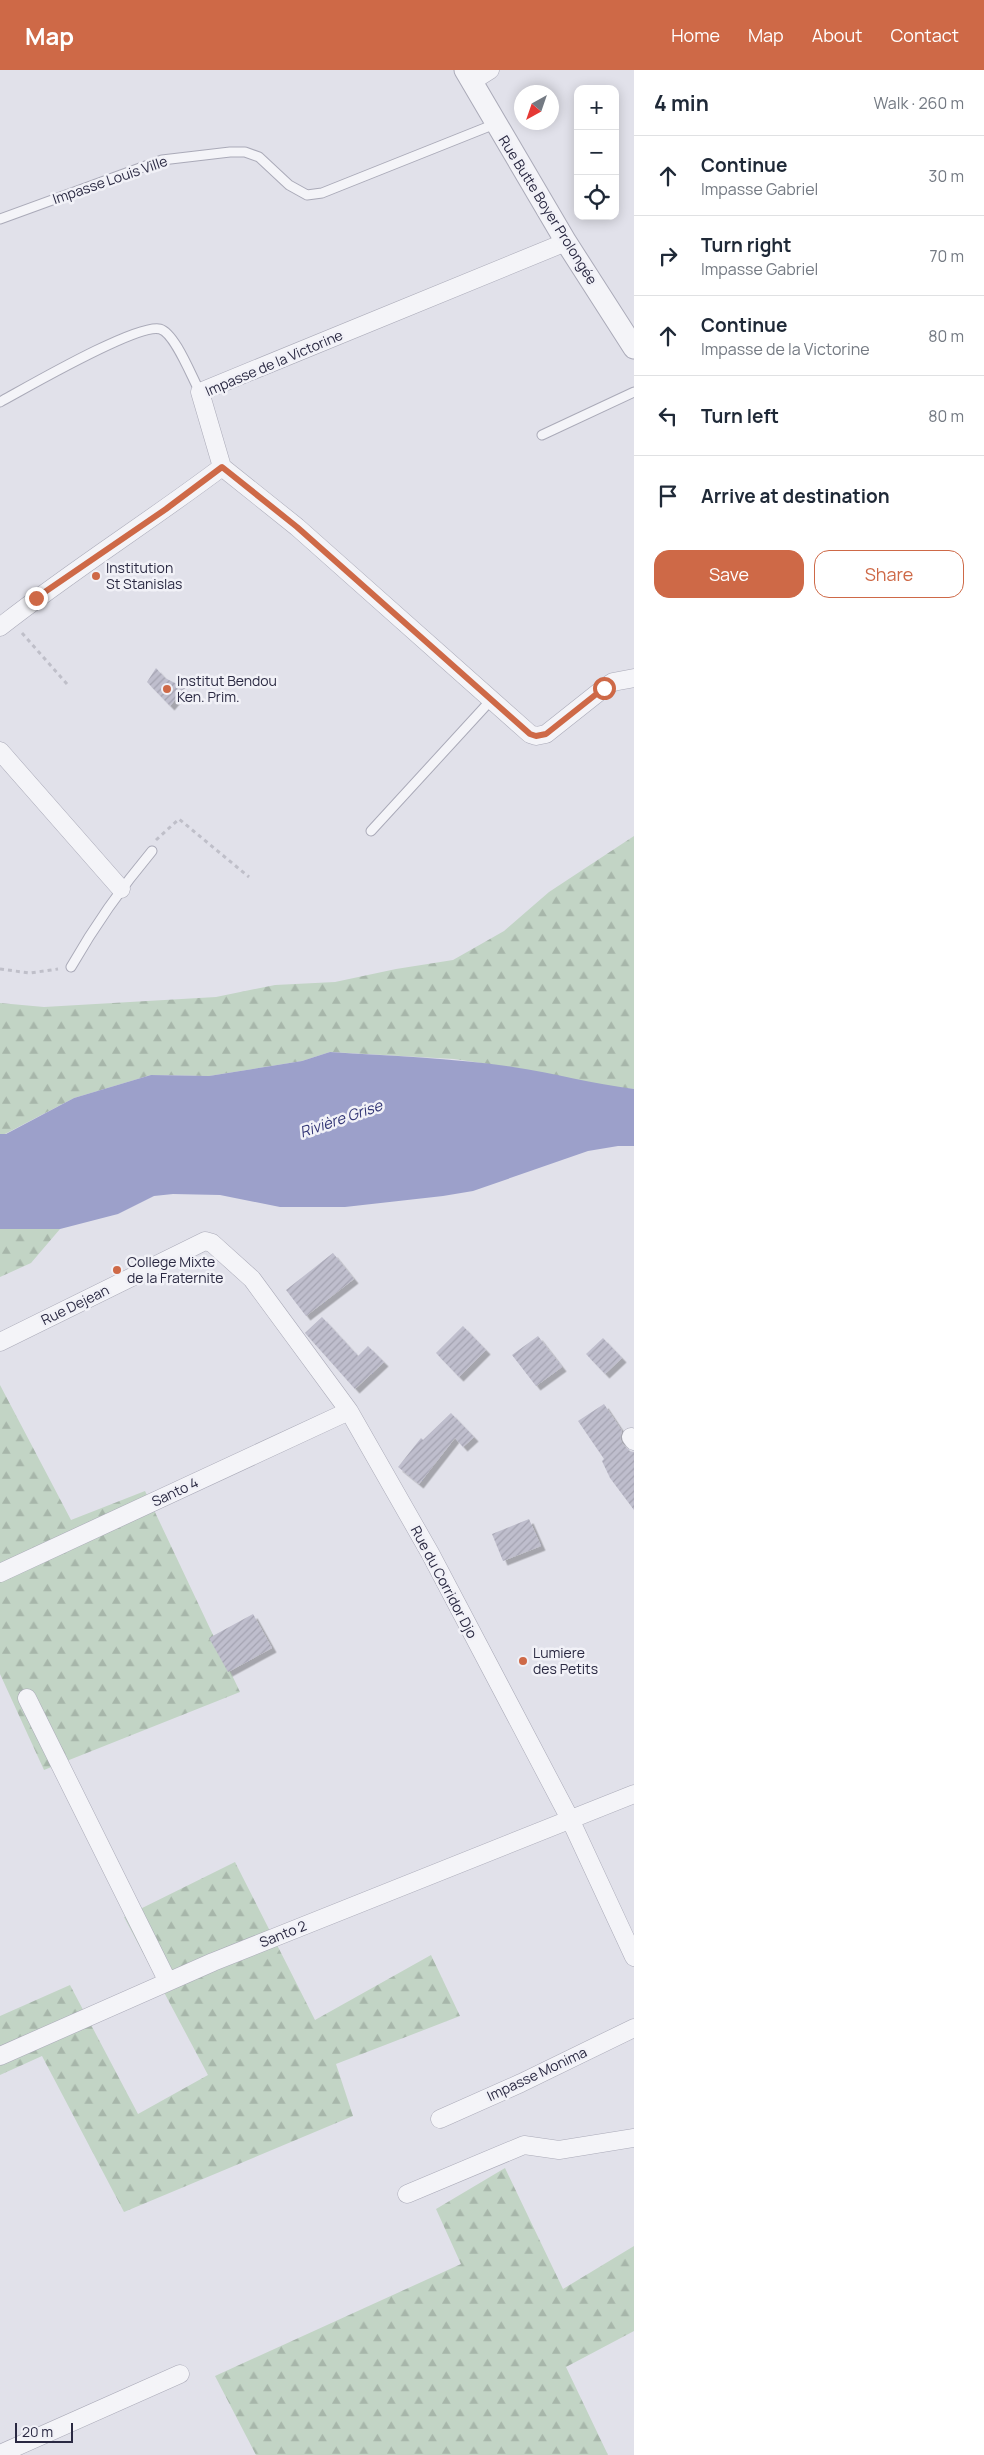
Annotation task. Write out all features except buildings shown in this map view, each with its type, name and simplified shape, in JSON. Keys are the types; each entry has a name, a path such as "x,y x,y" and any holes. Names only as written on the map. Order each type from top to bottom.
{"street":[{"path":"468,76 490,70"},
{"name":"Rue Butte Boyer Prolongée","path":"468,76 566,242 634,348"},
{"name":"Impasse de la Victorine","path":"222,467 200,392 566,242"},
{"path":"5,623 36,598 166,509 222,467 297,527 530,734 542,736 613,682 634,678"},
{"path":"0,751 121,889"},
{"name":"Rue Dejean","path":"0,1342 205,1241"},
{"name":"Rue du Corridor Djo","path":"205,1241 212,1243 252,1279 349,1411 430,1553 570,1819 634,1957"},
{"name":"Santo 4","path":"0,1573 349,1411"},
{"path":"27,1698 168,1982"},
{"name":"Santo 2","path":"0,2056 168,1982 634,1794"},
{"name":"Impasse Monima","path":"440,2119 521,2083 634,2028"},
{"path":"407,2194 524,2145 559,2150 634,2138"},
{"path":"2,2449 180,2374"}],"lane":[{"name":"Impasse Louis Ville","path":"0,219 162,160 230,152 245,152 259,157 289,185 307,195 322,194 495,124"},
{"path":"0,402 123,338 147,329 160,329 172,337 200,392"},
{"path":"542,435 634,392"},
{"path":"371,831 492,699"},
{"path":"72,967 90,934 121,889 152,851"}],"path":[{"path":"5,623 68,684"},
{"path":"152,851 156,840 179,819 249,878"},
{"path":"0,969 30,973 72,967"}],"green space":[{"path":"634,836 634,1089 605,1086 516,1068 454,1059 330,1052 302,1061 209,1076 151,1075 74,1098 5,1134 0,1134 0,1003 44,1007 216,997 275,985 335,982 396,969 453,960 504,931 549,892"},
{"path":"0,1229 60,1229 31,1263 0,1277"},
{"path":"0,1385 71,1520 145,1491 240,1692 44,1770 0,1674"},
{"path":"235,1862 315,2020 431,1955 460,2016 336,2064 353,2116 124,2212 42,2056 0,2075 0,2016 70,1985 138,2114 208,2075 124,1917"},
{"path":"505,2168 563,2289 634,2246 634,2331 566,2367 608,2455 256,2455 215,2376 461,2264 436,2209"}],"water":[{"name":"Rivière Grise","path":"330,1052 468,1061 528,1069 634,1089 634,1146 618,1146 588,1151 473,1191 443,1196 345,1207 280,1207 220,1195 173,1194 154,1196 118,1214 60,1229 0,1229 0,1134 6,1134 74,1098 151,1075 209,1076 302,1061"}],"place":[{"name":"Institution St Stanislas","path":"96,576"},
{"name":"Institut Bendou Ken. Prim.","path":"167,689"},
{"name":"College Mixte de la Fraternite","path":"117,1270"},
{"name":"Lumiere des Petits","path":"523,1661"}],"route":[{"path":"36,598 166,509 222,467 297,527 389,610 429,642 530,734 542,736 546,734 604,688"}]}
